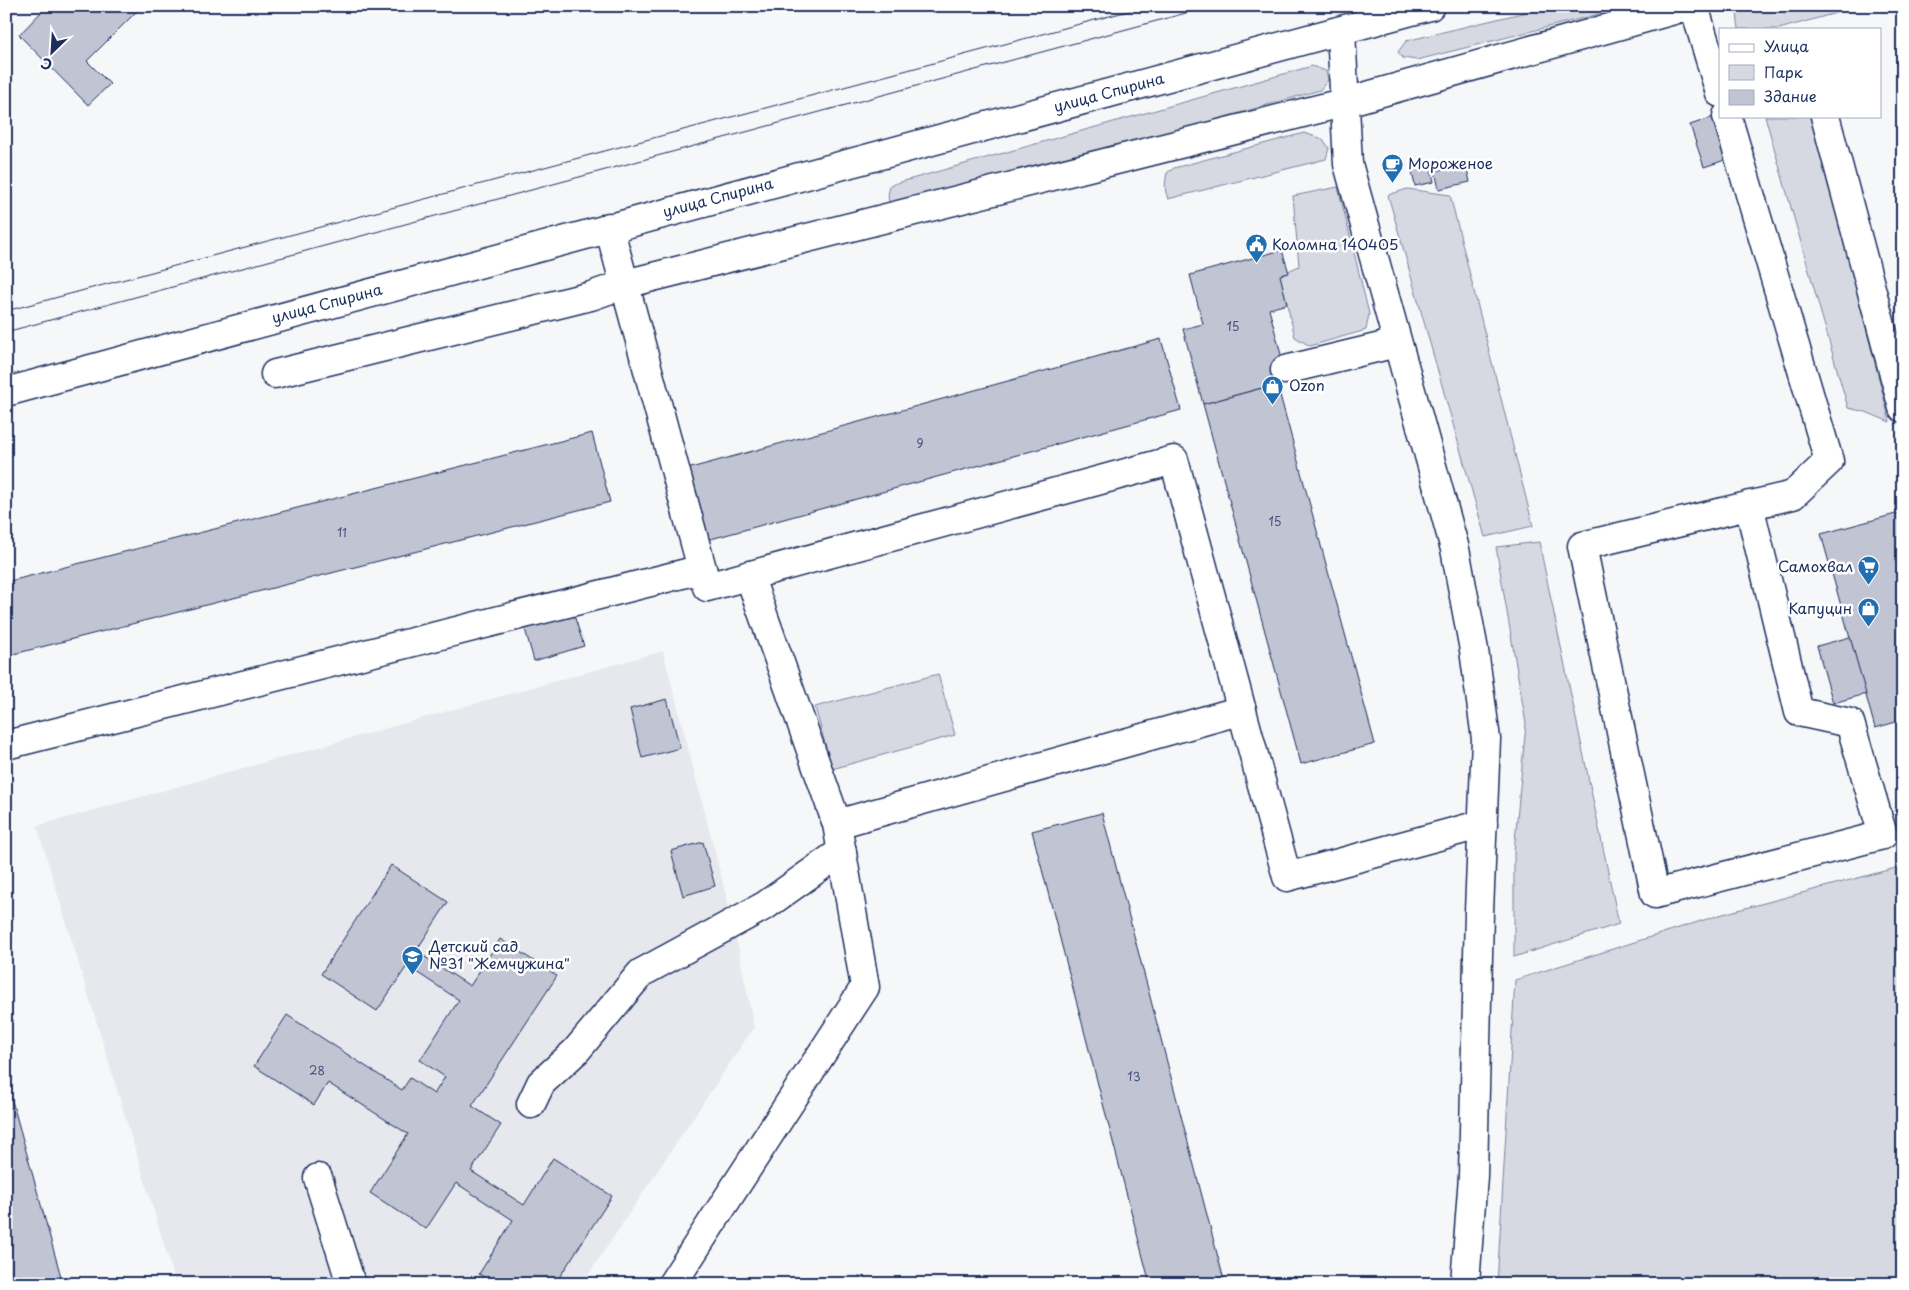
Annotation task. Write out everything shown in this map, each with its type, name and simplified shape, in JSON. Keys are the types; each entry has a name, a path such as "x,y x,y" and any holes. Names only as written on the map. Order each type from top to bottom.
{"main road":[{"name":"улица Спирина","path":"6,392 1430,6"},
{"path":"275,374 590,296 625,284 1346,102 1688,6"},
{"path":"1694,6 1718,79"},
{"path":"1341,31 1348,164 1455,549 1474,650 1486,739 1478,912 1473,1176 1465,1284"},
{"path":"1728,118 1829,461 1793,495 1749,505 1582,546 1655,894 1883,835 1850,723 1799,712 1749,505"},
{"path":"1826,118 1901,392"},
{"path":"609,227 707,587 1174,460 1287,877 1483,824"},
{"path":"1285,370 1397,343"},
{"path":"6,745 702,569"},
{"path":"672,1284 865,987 837,824 749,575"},
{"path":"837,824 1242,710"},
{"path":"531,1104 541,1083 576,1051 641,973 766,905 842,851"},
{"path":"318,1178 351,1284"}],"shaded area":[{"name":"Детский сад №31 \"Жемчужина\"","path":"663,651 733,922 754,1027 582,1284 176,1284 37,826"}],"green space":[{"path":"1551,6 1631,6 1417,60 1403,58 1398,52 1406,41"},
{"path":"1736,6 1861,6 1783,28 1739,28"},
{"path":"1312,66 1326,71 1328,80 1320,90 905,208 890,207 888,196 890,185"},
{"path":"1766,118 1813,118 1890,422 1866,412 1848,408"},
{"path":"1304,133 1323,139 1329,148 1326,159 1168,199 1165,189 1166,177 1167,173 1174,168"},
{"path":"1338,187 1369,314 1366,330 1310,346 1295,337 1280,275 1299,266 1293,196"},
{"path":"1407,189 1450,195 1533,526 1485,537 1388,195"},
{"path":"1539,542 1619,924 1514,957 1514,851 1526,724 1496,547"},
{"path":"938,674 955,735 832,769 815,707"},
{"path":"1903,866 1903,1284 1497,1284 1515,980 1723,914"}],"building":[{"path":"47,6 132,6 137,11 87,61 110,84 88,105 19,35"},
{"path":"1714,117 1728,159 1704,167 1690,125"},
{"path":"1430,164 1434,182 1415,186 1411,167"},
{"path":"1466,164 1470,182 1439,189 1435,171"},
{"path":"1282,250 1289,273 1280,275 1287,304 1269,309 1288,381 1203,404 1183,329 1203,324 1190,275"},
{"path":"1161,339 1181,410 700,542 680,471"},
{"path":"1277,384 1375,744 1301,764 1203,404"},
{"path":"592,433 610,502 6,656 6,582"},
{"name":"Самохвал","path":"1903,512 1903,720 1875,728 1821,534"},
{"path":"574,615 584,646 534,661 525,629"},
{"path":"1850,637 1866,694 1833,703 1817,646"},
{"path":"667,699 680,748 642,758 630,709"},
{"path":"1102,813 1225,1284 1150,1284 1032,831"},
{"path":"703,842 715,886 683,896 671,851"},
{"path":"391,865 448,902 416,951 470,986 500,939 557,976 472,1106 501,1125 471,1171 524,1205 553,1158 612,1196 555,1284 495,1284 479,1274 513,1220 456,1183 426,1229 370,1193 408,1134 328,1083 314,1105 254,1066 287,1015 402,1090 410,1078 434,1094 445,1077 420,1060 459,1000 407,966 377,1011 321,974"},
{"path":"6,1079 63,1284 6,1284"}],"tram line":[{"path":"6,311 1147,6"},
{"path":"6,332 1212,6"}],"place":[{"name":"Мороженое","path":"1392,183"},
{"name":"Коломна 140405","path":"1256,264"},
{"name":"Ozon","path":"1273,405"},
{"name":"Самохвал","path":"1869,586"},
{"name":"Капуцин","path":"1868,628"},
{"name":"Детский сад №31 \"Жемчужина\"","path":"413,975"}]}
